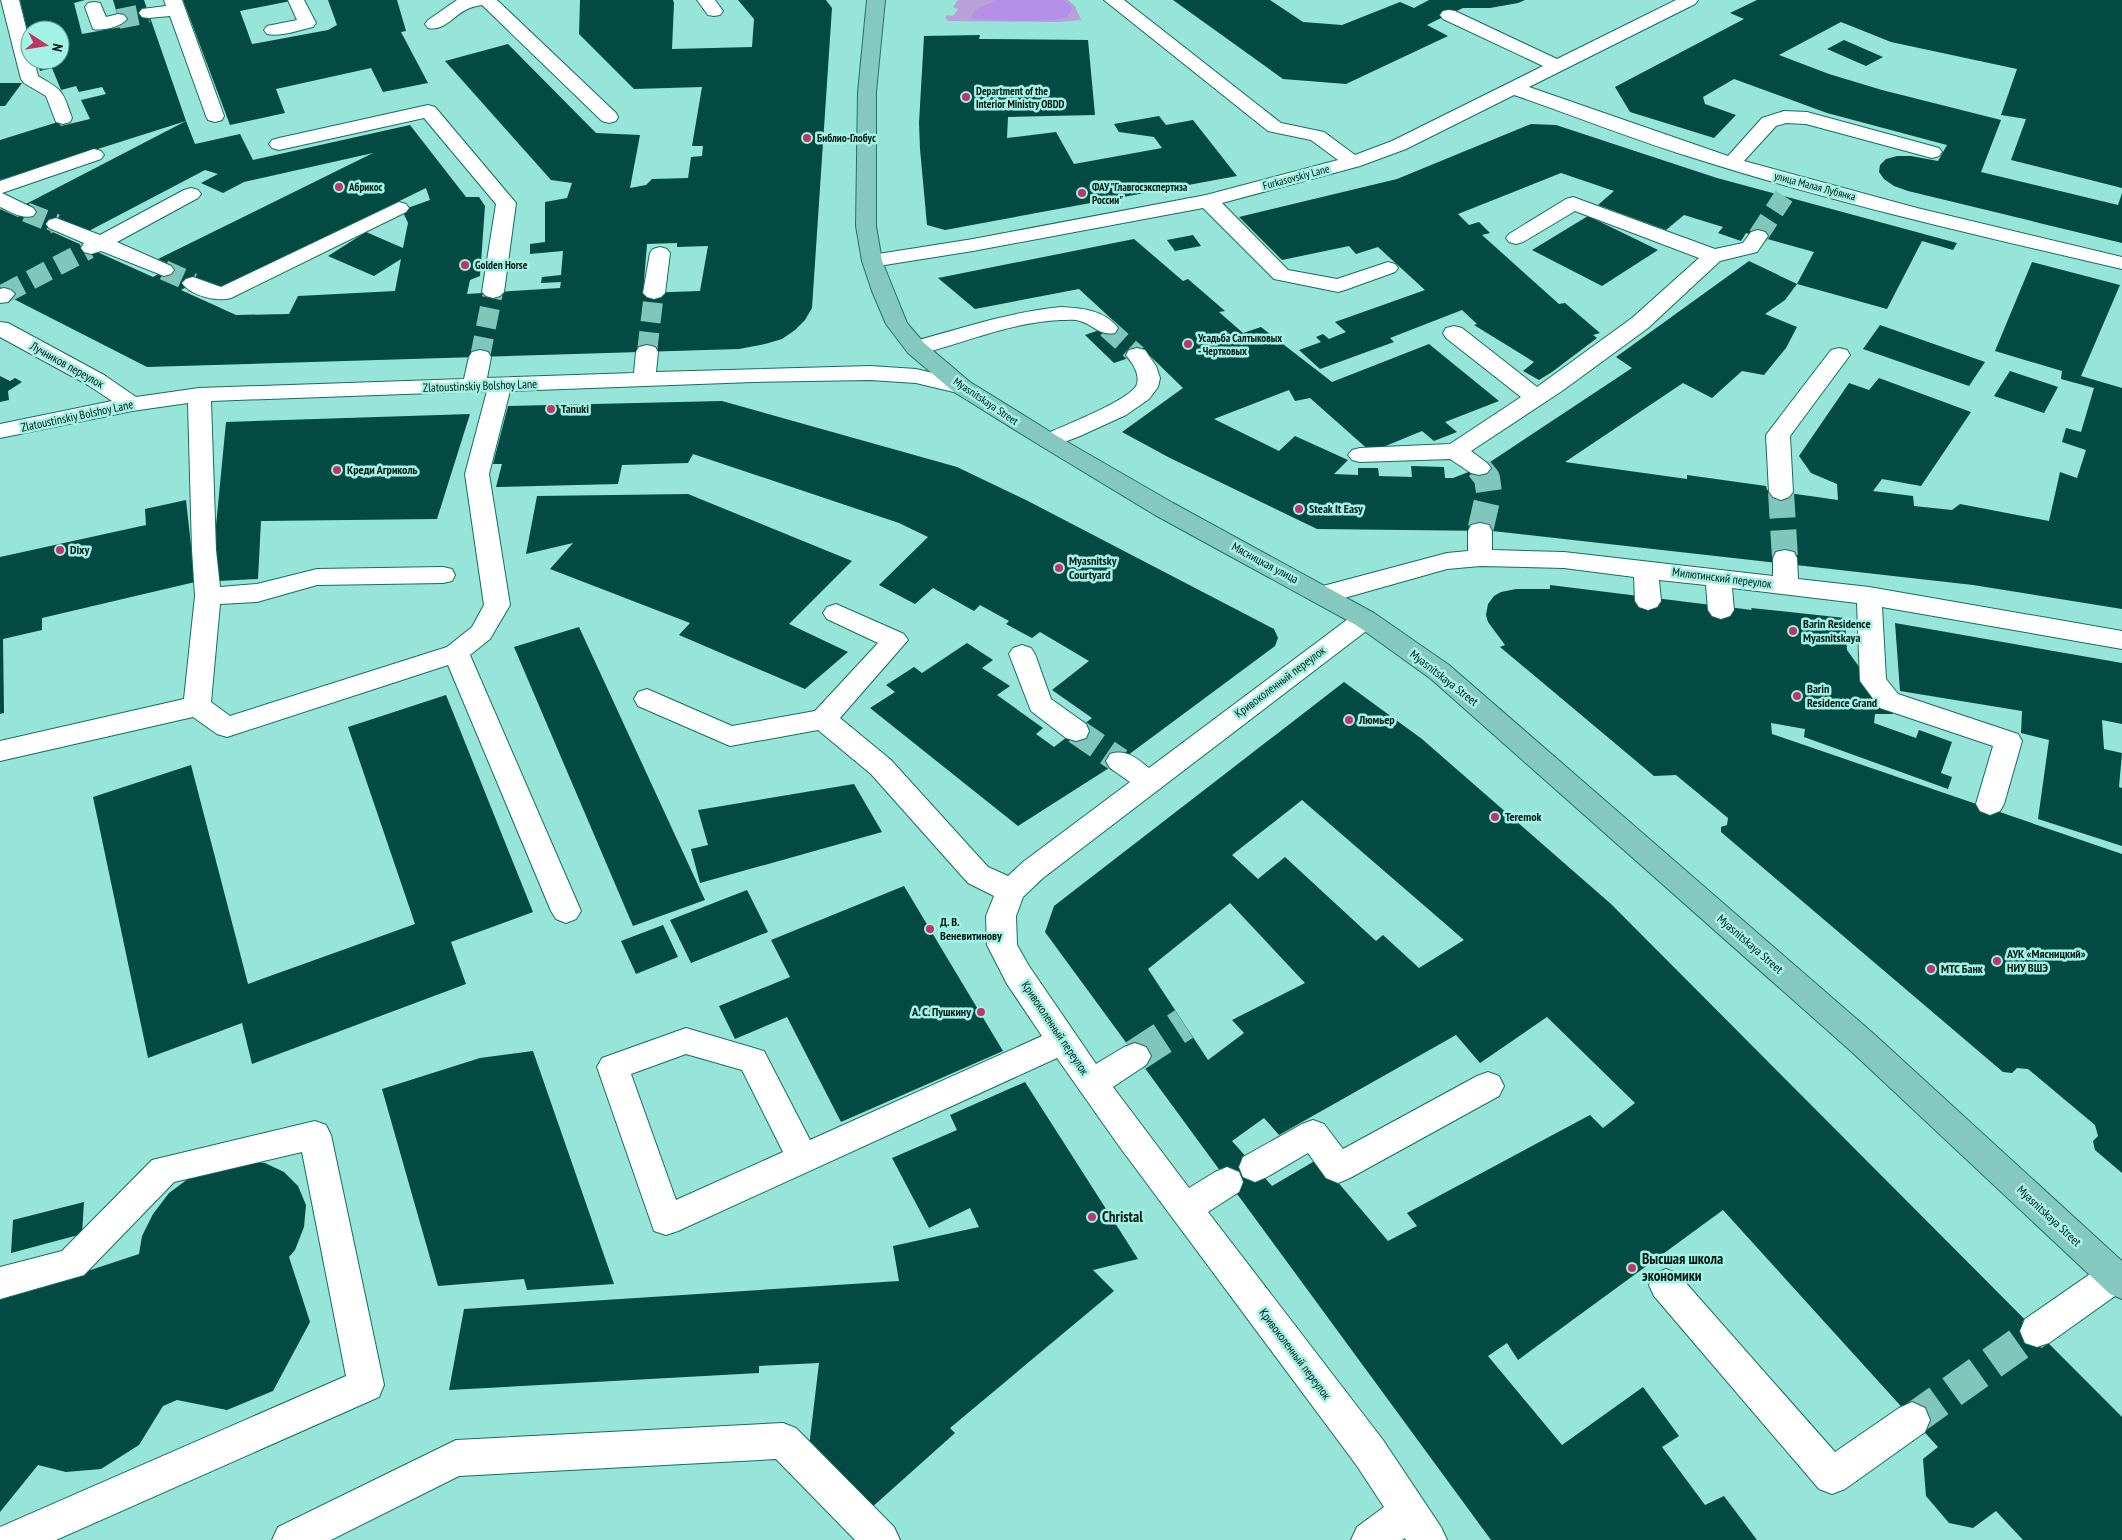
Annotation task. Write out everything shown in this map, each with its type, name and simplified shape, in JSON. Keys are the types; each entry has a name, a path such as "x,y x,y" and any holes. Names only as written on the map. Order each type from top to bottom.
{"main road":[{"name":"Myasnitskaya Street","path":"876,0 867,92 866,226 872,261 897,324 916,348 962,387 1049,442"},
{"name":"Мясницкая улица","path":"1049,442 1164,509 1365,619"},
{"name":"Myasnitskaya Street","path":"1365,619 1440,672 1472,699 1864,1044 2116,1271"}],"street":[{"path":"10,0 14,44 30,78 54,93 63,118"},
{"path":"487,0 609,118"},
{"path":"1114,0 1275,127 1317,136 1353,162"},
{"name":"Furkasovskiy Lane","path":"872,261 973,245 1208,201 1353,162 1399,145 1689,0"},
{"path":"273,30 307,23 296,1"},
{"path":"434,24 464,1"},
{"path":"148,13 174,5 215,116"},
{"path":"94,7 99,25 118,19"},
{"path":"1448,15 1557,66"},
{"name":"улица Малая Лубянка","path":"1513,88 1732,163 1789,189 1953,223 2122,263"},
{"path":"279,144 428,111 506,203 493,292"},
{"path":"1732,163 1769,122 1784,117 1806,118 1932,152"},
{"path":"0,188 94,155"},
{"path":"96,245 191,194"},
{"path":"0,199 26,212"},
{"path":"1208,201 1281,275 1338,286 1388,268"},
{"path":"1516,238 1573,204 1713,256"},
{"path":"192,283 215,294 224,294 399,208"},
{"path":"56,224 96,245 164,270"},
{"path":"1360,455 1455,451 1536,398 1640,323 1713,256 1750,248 1758,236"},
{"path":"654,293 660,253"},
{"path":"916,348 1004,324 1060,314 1080,314 1095,319 1107,328"},
{"name":"Лучников переулок","path":"0,328 96,380 132,404"},
{"path":"1454,333 1536,398"},
{"path":"644,379 647,352"},
{"path":"1049,442 1140,397 1148,386 1149,376 1144,364 1136,355"},
{"path":"1781,492 1778,435 1839,355"},
{"path":"474,386 480,357"},
{"name":"Zlatoustinskiy Bolshoy Lane","path":"0,432 132,404 199,395 870,373 916,376 962,387"},
{"path":"0,751 197,706 227,727 456,653 481,633 497,604 477,474 500,385"},
{"path":"197,706 208,596 204,550 199,395"},
{"path":"1455,451 1478,468"},
{"path":"1480,531 1480,558"},
{"name":"Милютинский переулок","path":"1323,595 1447,561 1480,558 1564,560 1869,596 2122,640"},
{"path":"1785,558 1786,586"},
{"path":"1646,570 1648,600"},
{"path":"208,596 257,593 317,577 443,575"},
{"path":"1718,578 1721,610"},
{"path":"1869,596 1873,680 1904,718 2008,741 1990,804"},
{"path":"647,699 730,736 823,719 895,640 836,613"},
{"name":"Кривоколенный переулок","path":"1365,619 1033,870 1011,891 1001,916 1002,945 1018,975 1062,1041 1185,1209 1370,1454 1419,1526"},
{"path":"456,653 566,911"},
{"path":"1022,654 1040,704 1076,731"},
{"path":"823,719 881,767 978,875 1011,891"},
{"path":"1120,761 1148,782"},
{"path":"802,1158 754,1060 686,1041 613,1068 666,1220 1062,1041"},
{"path":"1093,1083 1135,1056"},
{"path":"1185,1209 1313,1134 1338,1168 1488,1086"},
{"path":"0,1283 72,1264 164,1170 315,1135 366,1385 13,1540"},
{"path":"2037,1331 2116,1271"},
{"path":"1666,1285 1832,1476 1912,1420"},
{"path":"291,1540 456,1458 783,1441 881,1540"},
{"path":"1370,1540 1419,1526"}],"shaded area":[{"path":"958,0 1068,0 1075,6 1081,20 1059,22 948,21 945,18 947,15 953,16 958,9 953,7"},
{"path":"997,0 1063,0 1072,9 1067,17 1053,20 971,19 975,10"}],"building":[{"path":"20,0 85,0 74,3 82,34 121,27 113,0 144,0 186,121 0,180 0,140 58,122 61,126 90,119 81,100 106,94 102,87 79,92 76,86 61,90 53,70 70,70 70,20 25,20"},
{"path":"183,0 296,0 240,11 252,44 328,30 337,25 328,0 397,0 406,31 401,32 428,83 383,92 371,68 276,89 285,113 230,125"},
{"path":"580,0 673,0 672,49 752,47 754,19 738,0 826,0 832,8 812,308 805,320 795,330 782,339 739,349 147,367 0,292 0,209 18,217 32,208 24,205 186,121 195,144 240,134 253,160 410,125 466,197 479,197 485,206 480,276 470,280 467,294 560,288 561,282 541,283 542,277 561,275 563,251 530,254 530,244 545,242 545,202 567,198 572,183 551,180 445,61 508,44 596,133 640,135 630,188 646,185 652,179 688,178 691,157 702,156 703,146 692,146 702,87 634,89 579,34","holes":["373,153 158,259 173,266 153,277 46,229 60,221 85,233 205,170 218,174 201,183 223,193 244,182","426,188 430,200 402,210 408,223 403,248 366,232 328,256 374,276 401,259 395,291 298,296 289,314 236,315 181,290 201,279 221,288","677,243 677,247 708,246 700,291 643,293 647,244"]},
{"path":"1173,0 1270,0 1303,22 1342,25 1400,2 1414,8 1429,0 1525,0 1490,8 1463,8 1437,20 1427,25 1448,36 1346,84 1283,79"},
{"path":"1757,0 2122,0 2122,188 2011,160 2026,119 2001,115 2017,69 1891,42 1841,22 1779,55 1829,74 1882,90 2001,120 1981,172 2118,205 2122,193 2122,243 1894,186 1884,179 1879,172 1880,165 1886,159 1897,156 1911,156 1938,161 1947,145 1827,113 1734,79 1703,97 1705,104 1736,115 1714,138 1630,112 1615,87 1744,19 1730,13"},
{"path":"980,35 979,39 1088,40 1095,115 1008,117 1007,138 1056,132 1074,164 1162,148 1154,137 1119,132 1114,124 1159,116 1166,125 1193,120 1237,176 945,230 927,225 919,123 924,36"},
{"path":"1844,40 1883,57 1866,66 1827,49"},
{"path":"0,83 22,83 5,106 0,106"},
{"path":"1531,124 1556,125 1717,178 1957,243 1953,250 1922,241 1887,309 1797,284 1814,252 1746,233 1741,241 1718,233 1723,227 1684,215 1666,230 1598,205 1614,191 1561,173 1458,214 1469,225 1479,222 1490,233 1482,235 1559,304 1565,303 1600,333 1593,335 1597,338 1552,372 1539,380 1523,371 1534,362 1474,325 1477,324 1462,310 1390,338 1394,342 1320,369 1299,350 1321,342 1316,337 1323,334 1329,339 1346,332 1335,322 1425,290 1378,247 1356,254 1349,246 1282,260 1239,217 1397,179"},
{"path":"1588,216 1658,250 1602,286 1532,250"},
{"path":"1193,235 1201,246 1175,251 1167,240"},
{"path":"1134,239 1183,281 1188,279 1225,311 1219,312 1243,333 1261,327 1332,382 1429,344 1499,401 1445,422 1457,432 1434,441 1422,431 1371,452 1310,398 1295,401 1289,390 1214,419 1279,451 1295,436 1348,460 1334,474 1358,475 1358,468 1378,468 1379,476 1412,477 1411,466 1444,467 1445,478 1453,478 1484,466 1632,368 1616,357 1749,261 1797,284 1785,300 1765,314 1797,327 1786,348 1764,375 1742,371 1712,398 1683,383 1565,462 1687,479 1687,475 1766,486 1767,490 1838,500 1837,484 1811,473 1799,456 1849,383 1869,390 1879,378 1971,412 1921,486 1882,479 1873,491 1913,496 1914,506 1952,510 1960,504 2049,521 2060,472 2077,478 2086,450 2062,442 2066,428 2081,432 2094,388 2061,379 2062,371 1995,351 2032,262 2120,285 2081,376 2122,388 2122,609 1973,585 1492,531 1317,529 1170,458 1122,432 1183,388 1146,352 1114,363 1085,335 1117,324 1079,289 975,309 938,278"},
{"path":"1880,325 1985,362 1969,386 1863,349"},
{"path":"2010,371 2058,387 2044,413 1994,396"},
{"path":"0,376 10,381 15,378 22,382 8,391 9,400 0,402"},
{"path":"722,401 957,467 1026,500 1274,629 1278,638 1275,646 1120,761 1018,826 870,708 895,692 886,685 914,667 922,673 967,643 993,660 982,668 1010,686 997,695 1043,728 1036,734 1054,747 1092,718 1052,690 1089,661 1040,632 1032,638 1006,624 1009,621 980,605 974,611 933,588 915,604 879,585 928,537 899,523 693,454 688,463 622,465 618,484 496,487 502,464 493,464 508,406"},
{"name":"Креди Агриколь","path":"470,414 437,519 261,521 258,579 218,581 215,536 226,422"},
{"path":"688,494 852,561 789,624 848,652 805,689 679,635 690,623 550,569 573,543 526,554 537,496"},
{"path":"186,500 195,582 42,618 42,630 3,639 4,713 0,714 0,557 146,525 145,509"},
{"name":"АУК «Мясницкий» НИУ ВШЭ","path":"1550,585 1752,610 1751,608 1845,618 1847,650 1893,714 1875,714 1874,723 1916,738 1919,730 1952,742 1941,773 1952,777 1948,789 1804,737 1805,729 1771,723 1772,734 2122,854 2122,1173 2095,1150 2093,1141 2098,1136 2095,1125 2028,1069 2017,1068 2012,1073 2003,1072 1721,832 1721,827 1727,825 1728,818 1676,775 1654,776 1500,647 1505,645 1488,622 1486,615 1488,604 1494,596 1501,592 1516,589 1550,589"},
{"path":"1895,623 2122,663 2122,724 2102,720 2104,749 2122,753 2119,787 2122,788 2122,846 2038,819 2049,740 2021,733 2022,711 1900,691"},
{"path":"579,627 705,900 633,926 514,647"},
{"name":"Высшая школа экономики","path":"1344,682 1422,739 1611,904 2122,1417 2122,1540 2023,1540 1996,1511 1973,1528 1949,1523 1926,1496 1923,1459 1938,1447 1723,1210 1518,1360 1507,1343 1488,1356 1562,1445 1643,1387 1679,1436 1662,1447 1705,1505 1724,1496 1757,1540 1491,1540 1045,932 1054,906","holes":["1302,800 1464,940 1419,968 1383,935 1376,941 1285,857 1258,879 1232,855","1230,903 1305,983 1232,1020 1244,1033 1208,1060 1148,969","1547,1017 1635,1103 1603,1128 1590,1115 1407,1213 1417,1226 1388,1241 1318,1159 1272,1186 1232,1141 1264,1118 1279,1135 1456,1035 1480,1063"]},
{"path":"446,695 533,912 451,942 466,984 252,1064 242,1023 148,1058 93,797 191,765 248,984 415,924 348,727"},
{"path":"854,784 882,832 700,883 691,849 708,845 698,810"},
{"path":"904,886 1003,1051 841,1122 787,1017 735,1039 719,1006 790,977 771,940"},
{"path":"747,890 768,932 691,963 670,920"},
{"path":"663,925 678,957 636,974 621,941"},
{"path":"533,1051 614,1284 527,1290 524,1279 438,1286 382,1089 480,1058"},
{"path":"1025,1082 1138,1259 1093,1270 1114,1291 950,1428 955,1433 870,1509 809,1447 819,1363 759,1366 759,1373 449,1390 464,1309 899,1281 893,1246 979,1227 970,1208 929,1228 892,1158 957,1130 950,1115"},
{"path":"241,1161 265,1163 284,1172 298,1186 306,1205 304,1227 295,1250 289,1257 310,1322 273,1391 227,1410 177,1400 163,1406 139,1445 101,1469 66,1472 38,1465 0,1512 0,1300 139,1254 142,1236 153,1214 169,1193 192,1176"},
{"path":"84,1202 82,1234 11,1253 13,1220"}],"tunnel":[{"path":"118,19 148,13"},
{"path":"1758,236 1784,196"},
{"path":"26,212 56,224"},
{"path":"4,294 89,249"},
{"path":"164,270 193,283"},
{"path":"480,357 493,292"},
{"path":"647,352 654,293"},
{"path":"1107,328 1137,355"},
{"path":"1479,468 1487,478 1489,492 1480,531"},
{"path":"1781,492 1785,558"},
{"path":"1076,731 1120,761"},
{"path":"1135,1056 1184,1024"},
{"path":"1912,1420 2037,1331"}],"place":[{"name":"Department of the Interior Ministry OBDD","path":"966,97"},
{"name":"Библио-Глобус","path":"807,138"},
{"name":"Абрикос","path":"339,187"},
{"name":"ФАУ \"Главгосэкспертиза России\"","path":"1082,193"},
{"name":"Golden Horse","path":"465,265"},
{"name":"Усадьба Салтыковых - Чертковых","path":"1188,344"},
{"name":"Tanuki","path":"551,409"},
{"name":"Креди Агриколь","path":"337,470"},
{"name":"Steak It Easy","path":"1299,509"},
{"name":"Dixy","path":"60,550"},
{"name":"Myasnitsky Courtyard","path":"1059,568"},
{"name":"Barin Residence Myasnitskaya","path":"1793,631"},
{"name":"Barin Residence Grand","path":"1797,696"},
{"name":"Люмьер","path":"1349,720"},
{"name":"Teremok","path":"1495,817"},
{"name":"Д. В. Веневитинову","path":"930,929"},
{"name":"АУК «Мясницкий» НИУ ВШЭ","path":"1997,961"},
{"name":"МТС Банк","path":"1931,969"},
{"name":"А. С. Пушкину","path":"981,1012"},
{"name":"Christal","path":"1092,1217"},
{"name":"Высшая школа экономики","path":"1632,1268"}]}
